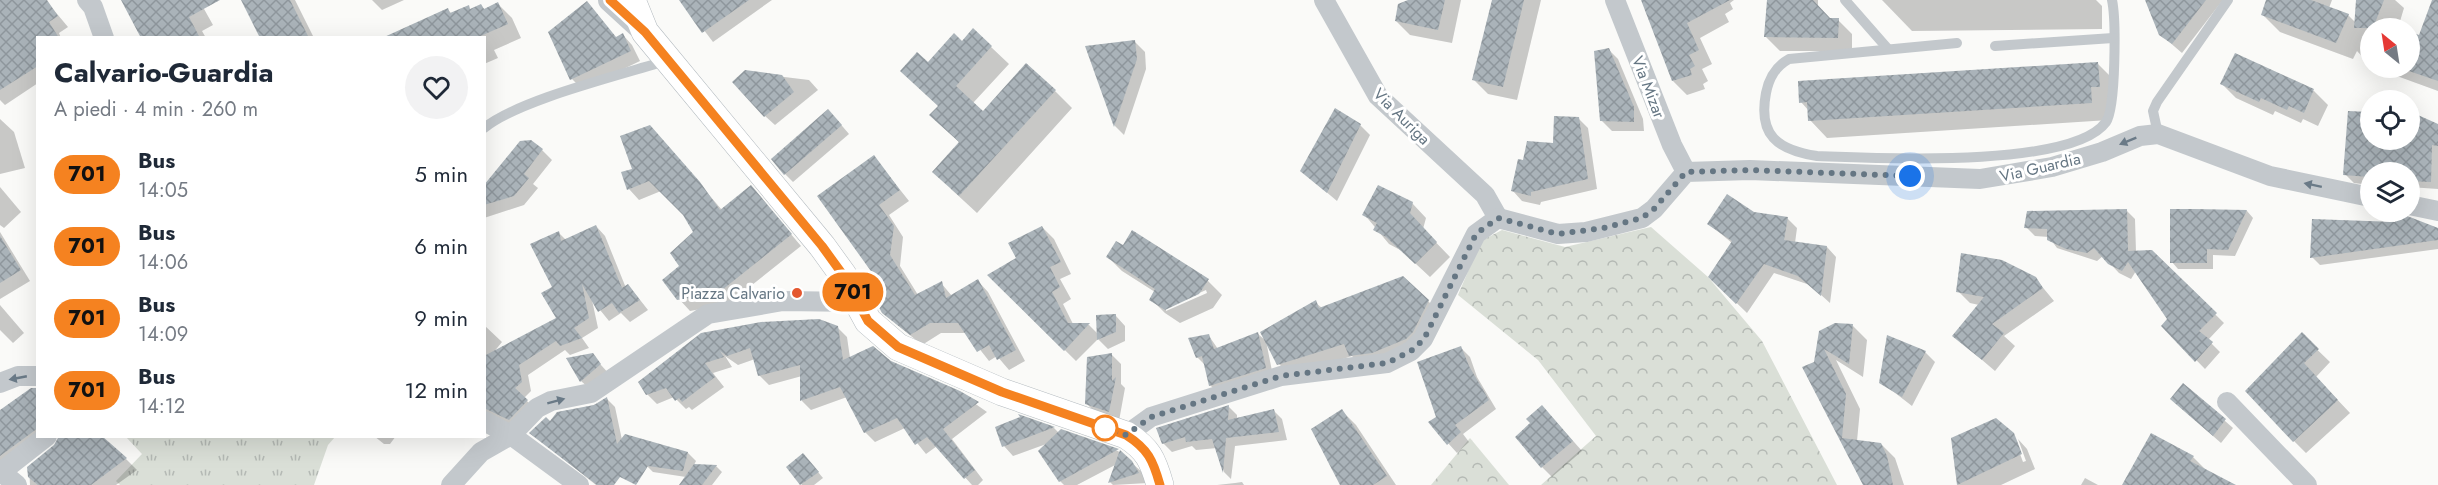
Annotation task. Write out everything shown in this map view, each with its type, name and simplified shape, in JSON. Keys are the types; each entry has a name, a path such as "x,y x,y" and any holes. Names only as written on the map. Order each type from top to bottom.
{"main road":[{"path":"632,0 645,32 822,246 843,275 868,321 898,347 1002,392 1126,435 1143,446 1155,466 1160,485"}],"street":[{"path":"87,0 93,7 103,36"},
{"path":"610,0 645,32"},
{"name":"Via Auriga","path":"1324,0 1378,96 1485,195 1498,218"},
{"name":"Via Mizar","path":"1615,0 1672,145 1686,172"},
{"path":"2158,134 2270,176 2360,195"},
{"name":"Via Guardia","path":"1686,172 1750,170 1980,179 2052,167 2102,152 2140,136 2158,134"},
{"path":"1126,435 1151,417 1281,376 1387,363 1411,351 1424,339 1476,234 1498,218 1558,234 1597,229 1642,218 1654,209 1686,172"},
{"path":"2420,207 2438,211"},
{"path":"451,485 482,453 511,435 537,408 551,401 591,393 684,328 708,314 783,301 858,302"},
{"path":"0,383 18,376 36,376"},
{"path":"2227,402 2307,485"},
{"path":"486,422 511,435 579,485"},
{"path":"17,485 1,471 44,438"}],"lane":[{"path":"1845,0 1888,49"},
{"path":"1957,43 1800,56 1779,64 1772,74 1764,109 1764,123 1771,136 1797,153 1817,156 1914,160 2031,151 2080,141 2096,133 2110,116 2113,96 2112,0"},
{"path":"2158,134 2153,111 2157,102 2228,0"},
{"path":"1995,46 2113,38"},
{"path":"486,126 495,119 546,99 669,60"}],"green space":[{"path":"1651,227 1708,277 1762,341 1837,485 1541,485 1596,436 1538,360 1458,295 1481,241 1502,230 1565,247"},
{"path":"127,438 334,438 328,445 314,485 120,485 116,481 142,454"},
{"path":"1470,438 1509,485 1431,485"}],"building":[{"path":"0,0 47,0 58,16 49,22 58,36 36,36 36,67 0,90"},
{"path":"121,0 220,0 189,17 199,36 140,36"},
{"path":"241,0 290,0 308,36 259,36"},
{"path":"679,0 749,0 702,33"},
{"path":"1408,0 1445,0 1438,30 1395,21 1398,4"},
{"path":"1492,0 1524,0 1503,87 1472,80"},
{"path":"1641,0 1730,0 1687,23 1699,50 1689,55 1695,66 1690,69 1692,75 1672,81"},
{"path":"1767,0 1813,0 1830,18 1839,18 1838,38 1764,37"},
{"path":"2145,0 2206,0 2172,44 2159,35"},
{"path":"2266,0 2311,0 2349,14 2336,43 2261,15"},
{"path":"2356,0 2384,0 2377,18 2360,18 2360,28 2354,28"},
{"path":"2432,0 2438,0 2438,81 2420,75 2420,32"},
{"path":"587,1 616,37 623,33 631,51 570,80 548,32"},
{"path":"498,2 508,24 481,36 386,36 448,8 450,13 469,5 470,9 481,4 484,9"},
{"path":"973,28 992,46 956,86 983,111 1026,63 1056,90 959,196 932,172 959,142 929,115 938,106 900,71 917,52 928,62 954,33 962,41"},
{"path":"1135,40 1137,59 1114,127 1085,46"},
{"path":"1609,48 1634,107 1634,122 1600,121 1594,51"},
{"path":"2235,53 2314,89 2304,113 2289,106 2287,110 2261,98 2259,102 2220,84"},
{"path":"2098,62 2100,87 2091,87 2092,103 1808,121 1807,102 1799,103 1798,81"},
{"path":"745,70 782,75 794,92 764,117 732,82"},
{"path":"1335,108 1361,124 1327,193 1300,171"},
{"path":"828,109 842,125 784,175 771,159"},
{"path":"2348,111 2360,112 2360,150 2420,150 2420,116 2438,124 2438,146 2432,145 2431,182 2420,182 2420,162 2360,162 2360,176 2343,175"},
{"path":"1554,116 1579,117 1588,179 1531,192 1531,196 1511,191 1518,159 1523,160 1527,141 1553,143"},
{"path":"650,125 700,182 720,210 751,185 792,234 717,294 677,300 662,280 679,266 670,253 693,232 683,215 649,181 627,190 621,172 632,169 620,136"},
{"path":"531,140 543,149 524,174 529,178 514,196 486,204 486,183 520,141"},
{"path":"874,155 900,190 879,205 894,226 890,255 915,295 942,281 946,298 978,279 1016,350 997,360 989,345 977,352 958,323 930,323 910,335 882,313 868,287 878,281 817,196"},
{"path":"1378,185 1413,202 1410,213 1437,242 1415,264 1386,237 1373,230 1377,223 1362,215"},
{"path":"1727,194 1754,212 1788,217 1784,240 1827,246 1821,296 1798,276 1764,264 1736,304 1708,277 1732,241 1707,224"},
{"path":"2127,209 2128,251 2152,250 2217,313 2199,331 2213,342 2195,362 2161,326 2167,319 2128,262 2122,271 2108,264 2094,248 2087,253 2066,249 2047,240 2047,229 2024,228 2027,211"},
{"path":"2170,209 2247,210 2228,250 2207,249 2207,263 2170,263"},
{"path":"2312,219 2360,222 2420,221 2438,228 2438,240 2310,258"},
{"path":"596,225 622,288 628,284 640,300 619,313 612,303 598,312 582,284 589,318 574,328 582,338 560,346 556,341 519,365 522,382 515,388 528,400 509,420 486,409 486,355 556,318 541,293 552,287 530,244 559,231 561,241"},
{"path":"1042,226 1061,262 1050,267 1060,287 1052,292 1068,323 1090,323 1064,351 987,275 1016,258 1008,243"},
{"path":"1132,230 1209,279 1199,294 1165,310 1149,300 1155,289 1106,257 1116,241 1123,245"},
{"path":"0,236 21,270 0,283"},
{"path":"1961,253 2002,260 2036,277 2043,288 1992,324 2004,333 1982,360 1952,336 1984,297 1956,292"},
{"path":"1403,276 1429,300 1413,332 1406,339 1372,353 1349,356 1344,344 1277,365 1260,332 1316,300 1319,308"},
{"path":"1116,314 1116,332 1097,340 1096,315"},
{"path":"819,319 838,326 843,360 873,346 891,361 960,391 979,402 943,429 975,470 964,479 927,437 915,445 897,418 864,433 840,387 800,401 800,365 758,376 750,348 727,356 720,351 724,357 705,363 715,377 682,402 679,398 675,401 666,388 646,395 638,382 701,333 761,322"},
{"path":"1835,323 1853,324 1849,364 1824,349 1846,394 1842,438 1881,443 1887,456 1893,485 1863,485 1802,367 1814,362 1819,331"},
{"path":"1258,332 1266,368 1209,386 1202,356 1196,358 1188,338 1209,334 1214,349"},
{"path":"2302,332 2319,349 2304,363 2338,400 2293,442 2245,391"},
{"path":"1887,335 1926,351 1902,397 1879,383"},
{"path":"1461,346 1469,366 1489,400 1455,425 1461,432 1447,445 1428,422 1436,417 1417,362"},
{"path":"593,353 601,364 580,382 566,358"},
{"path":"1112,353 1112,381 1116,377 1109,412 1085,404 1087,357"},
{"path":"2183,383 2226,419 2213,436 2170,399"},
{"path":"31,388 36,388 36,429 0,456 0,410"},
{"path":"607,397 617,444 625,434 688,452 683,471 648,466 636,485 620,477 614,485 597,485 529,433 546,417 550,421 557,412 594,405"},
{"path":"1229,405 1228,420 1274,409 1279,432 1226,438 1223,473 1212,439 1186,442 1185,437 1162,444 1156,428"},
{"path":"1542,405 1573,441 1541,468 1515,437 1530,423 1526,419"},
{"path":"1342,409 1387,476 1373,485 1340,485 1311,429"},
{"path":"1018,414 1055,427 1002,447 995,427 1020,417"},
{"path":"1996,418 2014,433 2022,454 1957,485 1951,438"},
{"path":"1061,429 1119,449 1059,482 1038,451"},
{"path":"2151,433 2194,456 2190,461 2236,485 2122,485"},
{"path":"58,438 104,438 127,458 91,485 38,485 28,477 27,467 54,445"},
{"path":"1120,450 1132,461 1139,473 1108,483"},
{"path":"803,453 819,472 800,485 786,467"},
{"path":"694,464 717,465 702,485 679,485"}],"bus line":[{"name":"701","path":"610,0 645,32 822,246 843,275 868,321 879,331 898,347 1002,392 1126,435 1143,446 1155,466 1160,485"}],"place":[{"name":"Piazza Calvario","path":"797,293"}],"route":[{"path":"1105,428 1126,435 1151,417 1281,376 1387,363 1411,351 1424,339 1476,234 1498,218 1558,234 1604,228 1642,218 1654,209 1686,172 1817,171 1910,176"}]}
